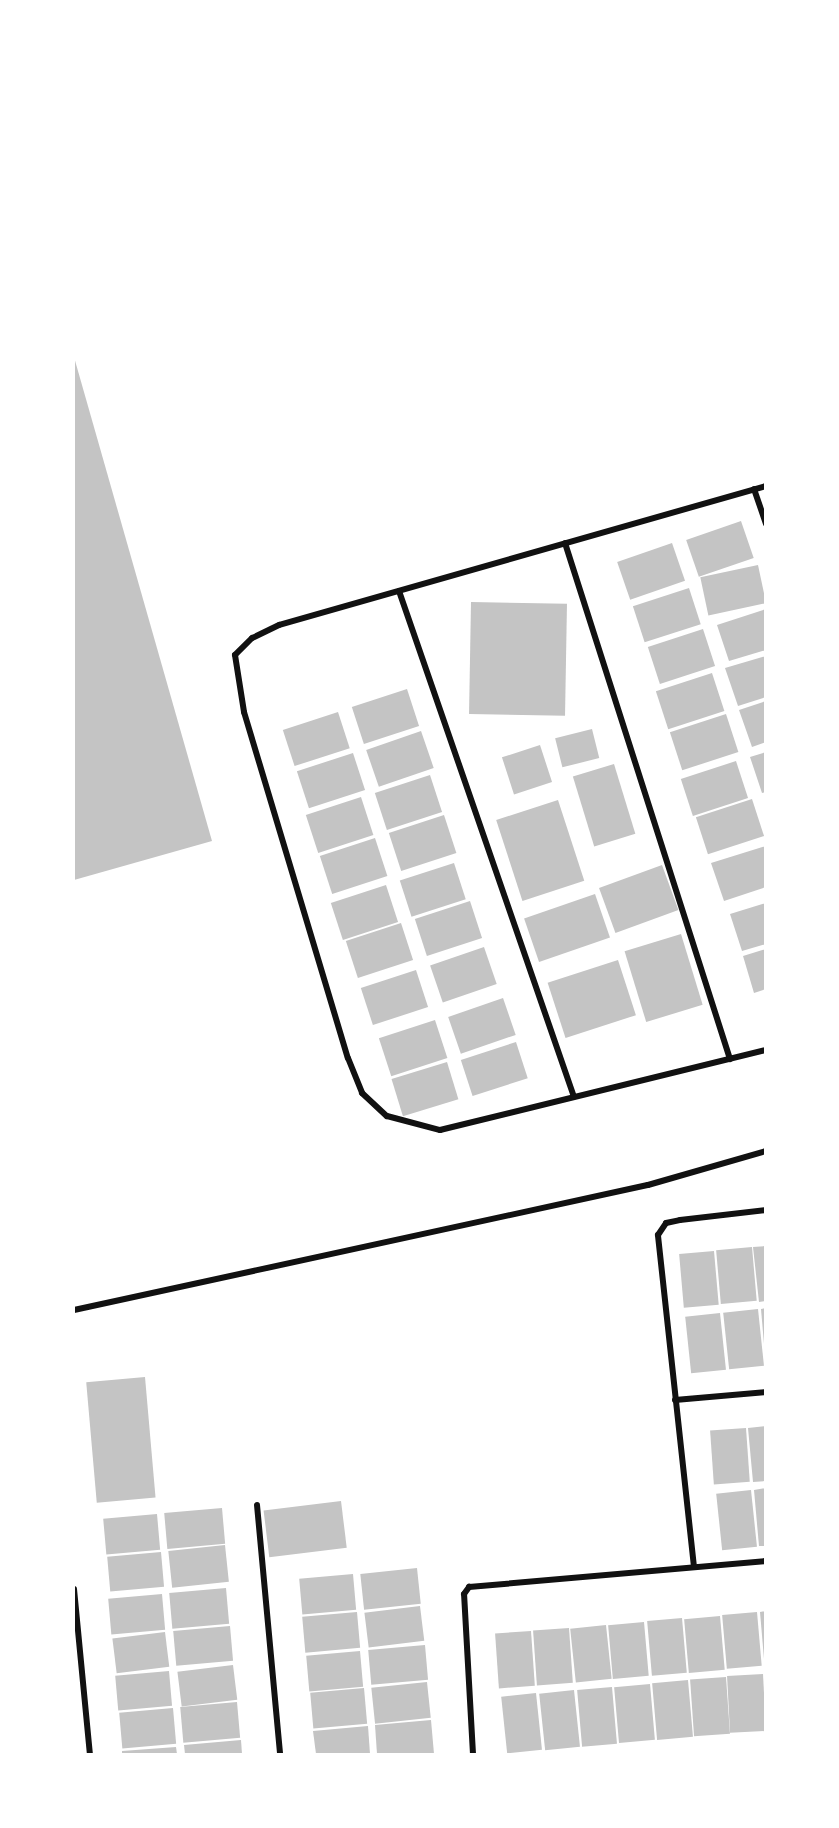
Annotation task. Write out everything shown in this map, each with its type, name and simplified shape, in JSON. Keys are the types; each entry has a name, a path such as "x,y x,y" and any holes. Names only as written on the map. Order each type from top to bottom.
{"street":[{"path":"765,486 279,625 252,638 235,656 242,703 348,1058 362,1093 387,1116 440,1130 765,1050"},
{"path":"754,489 765,524"},
{"path":"565,543 730,1059"},
{"path":"399,591 574,1097"},
{"path":"74,1310 648,1185 765,1151"},
{"path":"694,1567 658,1235 666,1224 680,1220 765,1210"},
{"path":"675,1400 765,1392"},
{"path":"257,1506 280,1755"},
{"path":"473,1755 464,1594 469,1587 765,1560"},
{"path":"74,1589 90,1755"}],"building":[{"path":"74,357 212,841 74,880"},
{"path":"741,521 754,558 699,577 686,540"},
{"path":"672,543 685,581 630,600 617,562"},
{"path":"758,565 766,603 708,615 700,577"},
{"path":"689,588 701,624 645,642 633,606"},
{"path":"471,602 567,604 565,716 469,714"},
{"path":"766,609 766,650 729,661 717,625"},
{"path":"703,629 715,666 660,684 648,647"},
{"path":"766,656 766,697 738,706 725,668"},
{"path":"712,673 724,711 668,729 656,691"},
{"path":"407,689 419,726 364,744 352,707"},
{"path":"766,701 766,742 752,747 739,710"},
{"path":"338,712 350,748 295,766 283,730"},
{"path":"726,714 738,752 682,770 670,732"},
{"path":"592,729 599,758 562,767 555,738"},
{"path":"421,731 434,768 379,787 366,750"},
{"path":"540,745 552,782 514,794 502,757"},
{"path":"766,752 766,792 762,793 750,757"},
{"path":"353,753 365,790 309,808 297,771"},
{"path":"736,761 748,798 693,816 681,779"},
{"path":"614,764 635,834 594,846 573,777"},
{"path":"430,775 442,812 387,830 375,793"},
{"path":"361,797 373,835 318,853 306,815"},
{"path":"752,799 764,836 708,854 696,817"},
{"path":"558,800 584,881 522,901 496,820"},
{"path":"444,815 456,853 401,871 389,833"},
{"path":"375,838 387,876 332,894 320,856"},
{"path":"766,846 766,887 724,901 711,863"},
{"path":"454,863 466,899 412,917 400,881"},
{"path":"662,865 678,910 615,933 599,888"},
{"path":"386,885 398,922 343,940 331,903"},
{"path":"595,894 610,937 539,962 524,918"},
{"path":"470,901 482,938 427,956 415,919"},
{"path":"766,903 766,944 742,951 730,914"},
{"path":"401,923 413,960 358,978 346,941"},
{"path":"681,934 703,1005 646,1022 625,951"},
{"path":"484,947 497,984 443,1002 430,966"},
{"path":"766,949 766,989 754,993 743,956"},
{"path":"618,960 636,1015 566,1038 548,983"},
{"path":"416,970 428,1007 373,1025 361,988"},
{"path":"503,998 516,1035 461,1054 448,1017"},
{"path":"435,1020 447,1058 391,1076 379,1038"},
{"path":"516,1042 528,1078 473,1096 461,1060"},
{"path":"447,1062 458,1099 403,1116 392,1079"},
{"path":"766,1246 766,1301 759,1302 753,1247"},
{"path":"752,1247 757,1301 721,1304 716,1250"},
{"path":"714,1251 719,1305 684,1308 679,1254"},
{"path":"766,1308 766,1344 764,1344 761,1309"},
{"path":"758,1309 764,1366 729,1369 723,1313"},
{"path":"720,1313 726,1370 691,1373 685,1317"},
{"path":"145,1377 156,1498 97,1503 86,1382"},
{"path":"766,1426 766,1481 753,1482 748,1428"},
{"path":"746,1428 750,1482 714,1484 710,1431"},
{"path":"766,1488 766,1546 759,1546 754,1490"},
{"path":"751,1490 757,1547 722,1550 716,1494"},
{"path":"341,1501 347,1548 269,1557 264,1511"},
{"path":"222,1508 225,1544 167,1549 164,1513"},
{"path":"157,1514 160,1550 106,1555 103,1519"},
{"path":"225,1545 229,1582 172,1588 168,1551"},
{"path":"161,1552 164,1587 110,1592 107,1557"},
{"path":"417,1568 421,1604 364,1610 360,1574"},
{"path":"353,1574 356,1610 302,1615 299,1579"},
{"path":"226,1588 229,1624 172,1629 169,1593"},
{"path":"162,1594 165,1630 111,1635 108,1599"},
{"path":"420,1606 424,1641 369,1648 364,1613"},
{"path":"766,1611 766,1659 764,1659 760,1612"},
{"path":"357,1612 360,1648 305,1653 302,1617"},
{"path":"757,1612 762,1666 727,1669 722,1615"},
{"path":"720,1616 725,1670 689,1673 684,1619"},
{"path":"682,1618 687,1673 652,1676 647,1621"},
{"path":"644,1622 649,1676 613,1679 608,1625"},
{"path":"606,1625 612,1679 576,1682 570,1629"},
{"path":"230,1626 233,1661 176,1666 173,1631"},
{"path":"569,1628 573,1683 537,1685 533,1631"},
{"path":"531,1631 535,1686 499,1688 495,1634"},
{"path":"165,1632 169,1667 117,1673 112,1638"},
{"path":"425,1645 428,1680 371,1685 368,1650"},
{"path":"360,1651 363,1687 309,1692 306,1656"},
{"path":"233,1665 237,1700 182,1707 177,1672"},
{"path":"169,1671 172,1706 118,1711 115,1676"},
{"path":"763,1674 766,1731 730,1733 727,1676"},
{"path":"726,1677 730,1734 694,1736 690,1680"},
{"path":"688,1680 693,1737 657,1740 652,1683"},
{"path":"427,1682 431,1718 375,1724 371,1688"},
{"path":"650,1684 655,1740 619,1743 614,1687"},
{"path":"612,1687 617,1744 582,1747 577,1690"},
{"path":"364,1688 367,1724 313,1729 310,1693"},
{"path":"574,1690 580,1747 545,1750 539,1694"},
{"path":"536,1693 542,1750 507,1753 501,1697"},
{"path":"237,1702 240,1738 183,1743 180,1707"},
{"path":"173,1708 176,1744 122,1749 119,1713"},
{"path":"431,1720 434,1754 377,1754 375,1725"},
{"path":"368,1726 370,1754 316,1754 313,1731"},
{"path":"241,1740 242,1754 185,1754 184,1745"},
{"path":"176,1747 177,1754 122,1754 122,1751"}]}
